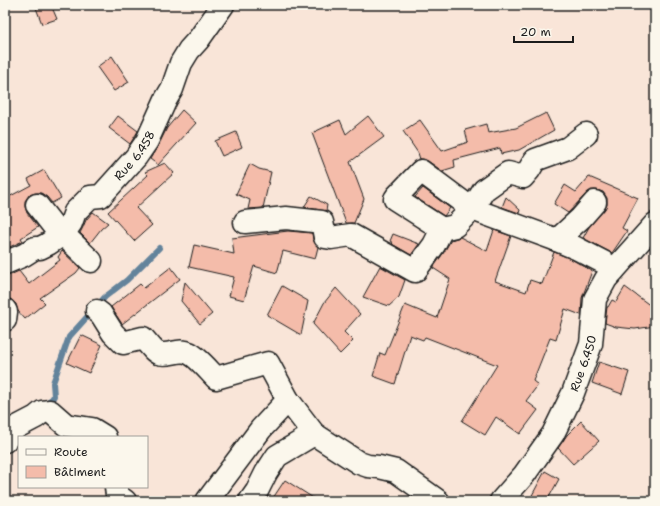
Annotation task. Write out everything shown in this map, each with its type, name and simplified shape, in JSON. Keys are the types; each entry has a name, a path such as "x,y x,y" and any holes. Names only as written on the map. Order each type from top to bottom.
{"street":[{"name":"Rue 6.458","path":"5,263 24,255 35,248 40,248 48,244 62,234 71,223 75,212 90,197 101,196 136,157 147,141 172,89 181,63 189,50 224,5"},
{"path":"586,134 568,148 535,160 523,177 508,173 484,190 472,209 455,226 442,229 395,199 421,171 472,209 576,248 605,263 613,271"},
{"path":"557,240 581,218 595,202"},
{"path":"37,205 55,228 91,261"},
{"path":"245,222 283,209 322,222 325,237 331,238 351,234 415,271 434,245 442,229"},
{"name":"Rue 6.450","path":"501,501 524,475 553,434 573,392 591,344 596,299 606,279 655,224"},
{"path":"5,310 5,320"},
{"path":"98,311 113,333 123,343 143,338 159,354 176,352 190,353 216,378 268,363 288,400 314,434 363,464 396,471 438,501"},
{"path":"207,501 260,430 288,400"},
{"path":"5,441 15,428 36,417 42,412 50,411 66,425 92,429 103,436"},
{"path":"250,501 257,492 266,473 277,456 314,434"},
{"path":"116,488 117,495 125,501"}],"building":[{"path":"35,5 51,5 57,19 42,24"},
{"path":"112,56 129,82 114,91 97,67"},
{"path":"182,110 196,123 158,165 150,159 167,128"},
{"path":"546,113 554,130 519,150 501,154 500,148 454,160 455,167 442,171 428,161 420,159 418,153 403,131 420,120 442,151 468,142 465,130 486,124 488,133 516,128"},
{"path":"118,116 138,131 130,144 109,128"},
{"path":"368,116 384,137 350,162 364,199 354,223 346,223 312,133 340,120 346,134"},
{"path":"236,132 242,147 222,156 215,141"},
{"path":"165,163 174,173 136,208 152,225 134,241 108,212 148,175 145,172"},
{"path":"250,164 259,169 271,172 263,208 248,209 250,200 236,194"},
{"path":"44,170 61,198 52,203 41,193 29,195 25,201 25,207 27,213 38,227 21,238 23,241 5,249 5,199 31,185 28,179"},
{"path":"589,177 638,198 622,228 627,231 612,253 583,238 589,227 607,205 607,198 603,192 591,190 568,213 554,204 565,185 576,192"},
{"path":"423,188 450,208 444,216 415,197"},
{"path":"311,196 327,205 326,211 304,207"},
{"path":"506,197 520,210 519,213 502,207"},
{"path":"93,212 108,223 90,243 80,233 86,220"},
{"path":"494,230 511,236 495,281 526,292 530,280 542,284 554,252 571,259 592,271 582,298 581,315 565,309 556,340 550,338 533,381 538,385 526,401 538,410 520,434 496,417 485,435 462,421 497,365 425,337 423,340 410,335 395,384 373,376 380,353 385,355 405,305 437,318 450,279 433,268 451,240 460,237 487,251"},
{"path":"288,231 312,233 313,240 318,247 315,259 283,251 277,273 254,266 244,300 229,296 234,277 189,267 194,245 234,254 232,238"},
{"path":"393,234 419,244 411,255 392,244 393,243 390,241"},
{"path":"62,251 80,268 76,273 40,298 45,303 25,319 18,311 16,304 5,295 5,275 10,275 19,271 29,284 60,260 58,257"},
{"path":"380,266 405,280 399,297 389,306 363,297"},
{"path":"171,267 180,279 122,324 111,307 140,284 144,288"},
{"path":"185,282 212,314 200,324 181,301"},
{"path":"282,286 308,301 301,335 267,315"},
{"path":"625,287 655,309 655,326 635,329 616,327 605,323 607,307 612,300 616,302"},
{"path":"336,288 360,314 344,332 353,341 340,354 313,324 324,303"},
{"path":"81,335 102,345 89,373 67,363"},
{"path":"599,362 629,372 622,394 592,383"},
{"path":"581,421 599,441 573,464 558,448 567,435"},
{"path":"545,471 559,479 547,501 529,501"},
{"path":"285,480 318,501 271,501"}],"waterway":[{"path":"44,404 54,396 53,383 69,337 105,297 127,280 159,248"}]}
